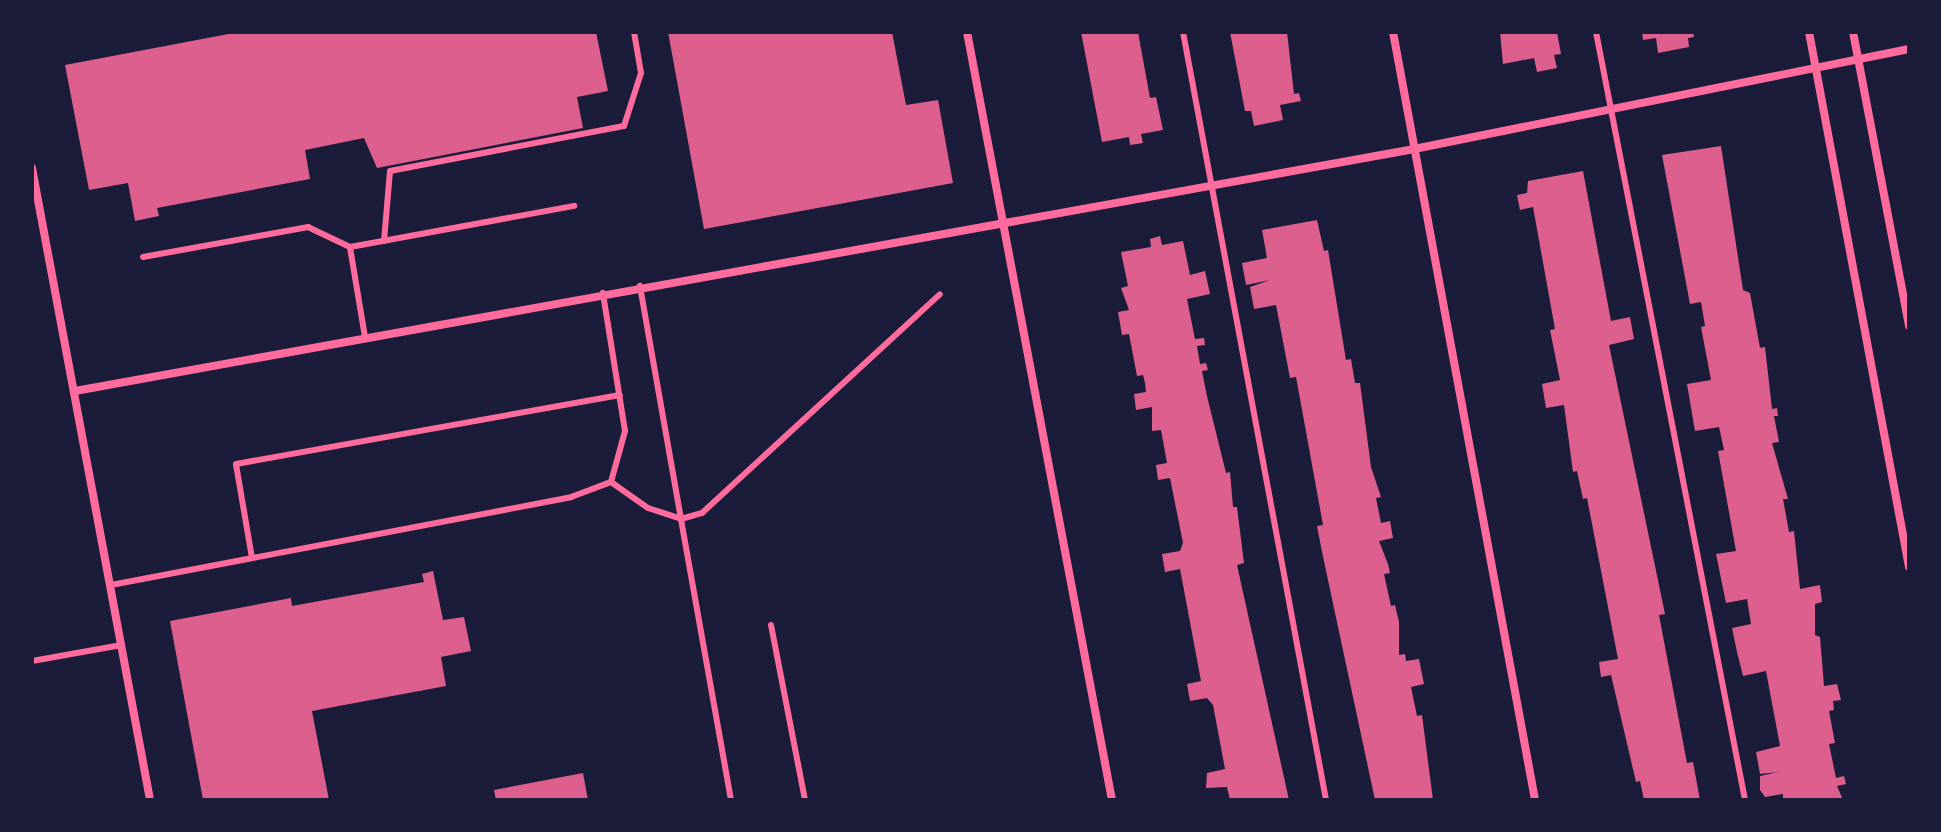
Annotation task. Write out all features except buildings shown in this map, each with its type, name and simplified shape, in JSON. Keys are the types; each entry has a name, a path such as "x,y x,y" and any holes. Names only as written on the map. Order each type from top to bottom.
{"street":[{"path":"967,32 1112,800"},
{"path":"1393,32 1535,800"},
{"path":"1809,32 1909,567"},
{"path":"1853,32 1909,326"},
{"path":"75,391 1002,220 1414,149 1909,49"},
{"path":"32,168 150,800"}],"lane":[{"path":"384,241 390,171 624,126 641,73 634,32"},
{"path":"1183,32 1326,800"},
{"path":"1596,32 1745,800"},
{"path":"143,257 308,227 350,247 574,206"},
{"path":"350,247 365,337"},
{"path":"640,286 731,800"},
{"path":"603,293 625,431 611,482"},
{"path":"611,482 648,508 681,519 702,513 940,294"},
{"path":"252,558 236,464 620,395"},
{"path":"111,585 571,497 611,482"},
{"path":"771,625 805,800"},
{"path":"32,661 122,645"}]}
